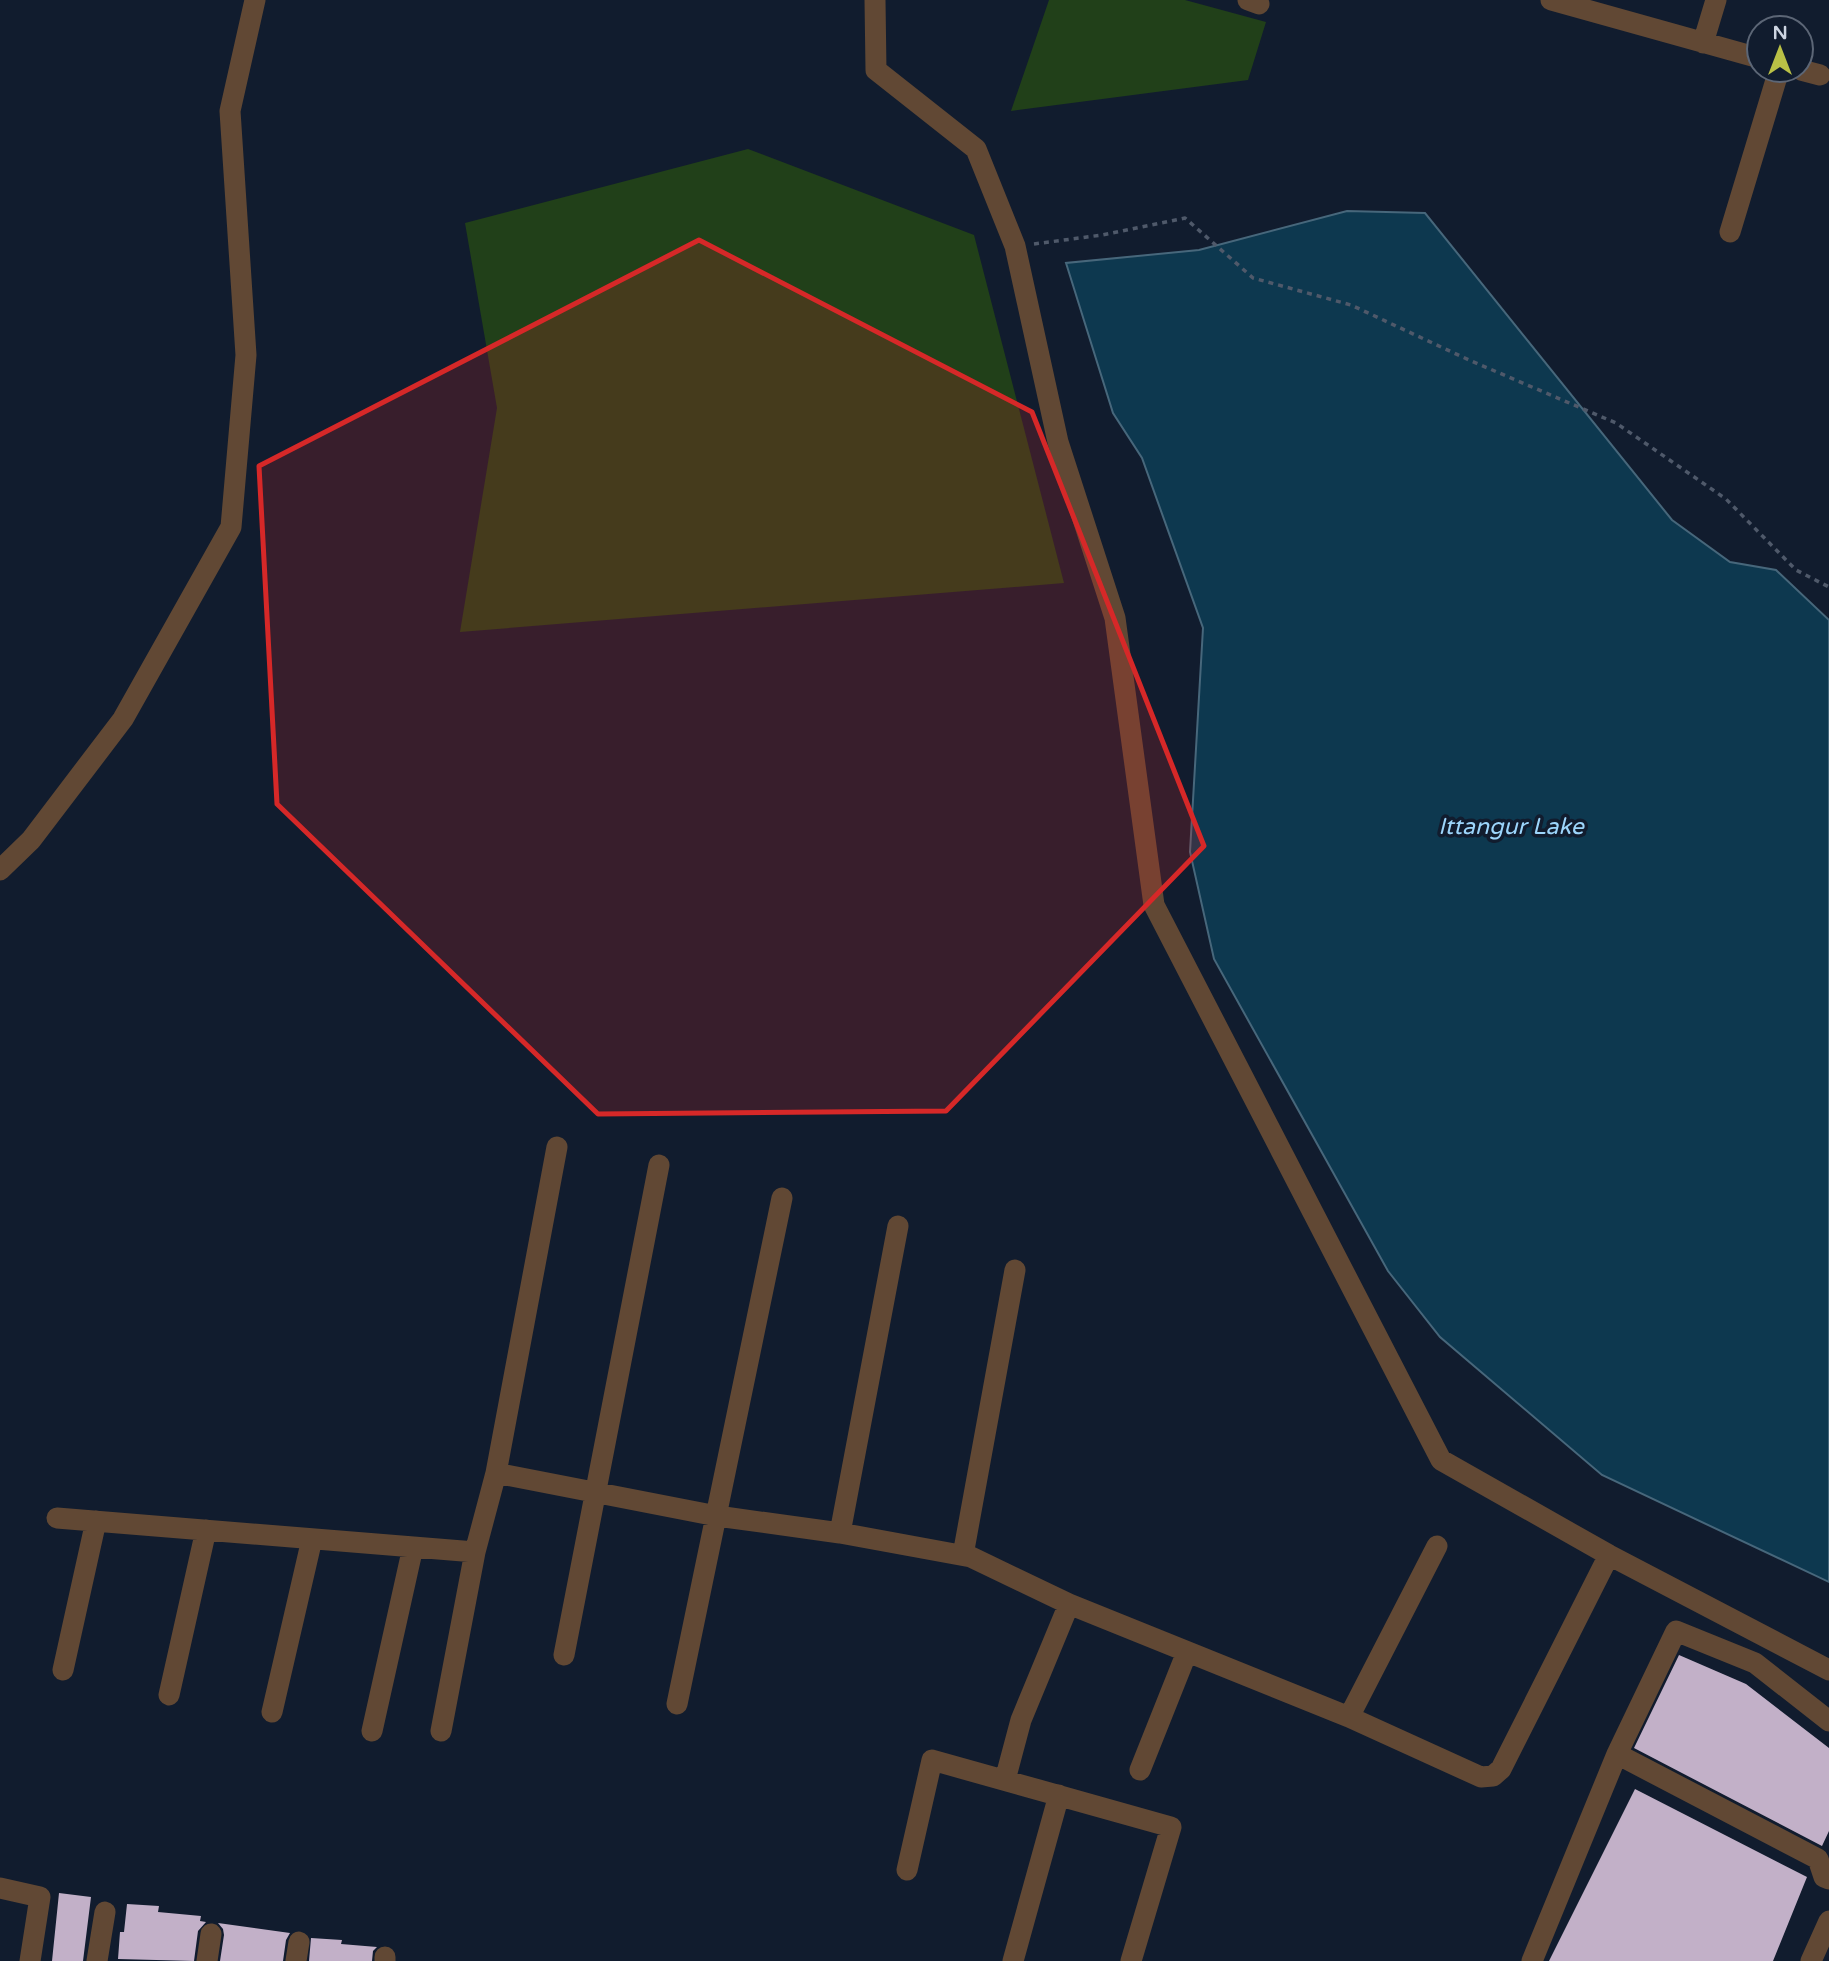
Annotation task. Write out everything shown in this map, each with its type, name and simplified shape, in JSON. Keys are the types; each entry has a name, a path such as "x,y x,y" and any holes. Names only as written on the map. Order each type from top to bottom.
{"street":[{"path":"0,870 31,840 123,719 231,527 246,355 230,111 255,0"},
{"path":"875,0 876,70 976,149 1015,246 1058,442 1115,618 1154,905 1441,1460 1609,1555 1829,1670"},
{"path":"1551,0 1745,54"},
{"path":"1703,43 1716,0"},
{"path":"1730,232 1775,84"},
{"path":"441,1731 475,1552 496,1473 557,1147"},
{"path":"564,1655 659,1165"},
{"path":"677,1704 782,1198"},
{"path":"840,1533 898,1226"},
{"path":"963,1555 1015,1270"},
{"path":"496,1473 717,1516 840,1533 963,1555 1069,1604 1349,1717 1481,1777 1493,1776 1501,1769 1609,1555"},
{"path":"57,1518 475,1552"},
{"path":"63,1670 96,1521"},
{"path":"169,1695 206,1530"},
{"path":"272,1712 312,1539"},
{"path":"1349,1717 1437,1546"},
{"path":"372,1731 413,1547"},
{"path":"1005,1780 1021,1720 1069,1604"},
{"path":"1532,1961 1617,1754 1676,1631 1755,1663 1829,1721"},
{"path":"1140,1770 1187,1652"},
{"path":"1617,1754 1823,1854 1824,1877 1829,1879"},
{"path":"907,1870 932,1760 1171,1827 1131,1961"},
{"path":"1013,1961 1059,1795"},
{"path":"0,1888 40,1897 30,1961"},
{"path":"97,1961 105,1912"},
{"path":"1811,1961 1829,1921"},
{"path":"207,1961 211,1934"}],"path":[{"path":"1015,246 1102,235 1185,218 1254,278 1351,305 1469,360 1616,423 1726,499 1796,570 1829,587"}],"highlighted area":[{"path":"699,240 1032,412 1204,846 946,1111 598,1114 277,804 259,466"}],"green space":[{"path":"1049,0 1185,0 1266,22 1248,80 1011,111"},
{"path":"748,149 974,235 1064,583 460,632 497,408 465,223"}],"water":[{"name":"Ittangur Lake","path":"1347,211 1425,213 1672,520 1730,562 1776,570 1829,620 1829,1582 1602,1475 1440,1337 1388,1271 1214,959 1190,852 1203,628 1142,458 1113,413 1066,263 1199,250"}],"building":[{"path":"1679,1655 1746,1684 1829,1748 1829,1831 1822,1846 1634,1748"},
{"path":"1635,1789 1807,1877 1773,1961 1549,1961"},
{"path":"59,1893 91,1897 83,1961 52,1961"},
{"path":"127,1904 159,1906 158,1912 201,1916 200,1921 206,1922 198,1931 194,1961 118,1959 120,1932 124,1932"},
{"path":"218,1923 290,1933 286,1940 283,1961 220,1961 224,1935"},
{"path":"311,1938 342,1940 341,1944 377,1947 373,1951 372,1961 309,1961"}]}
